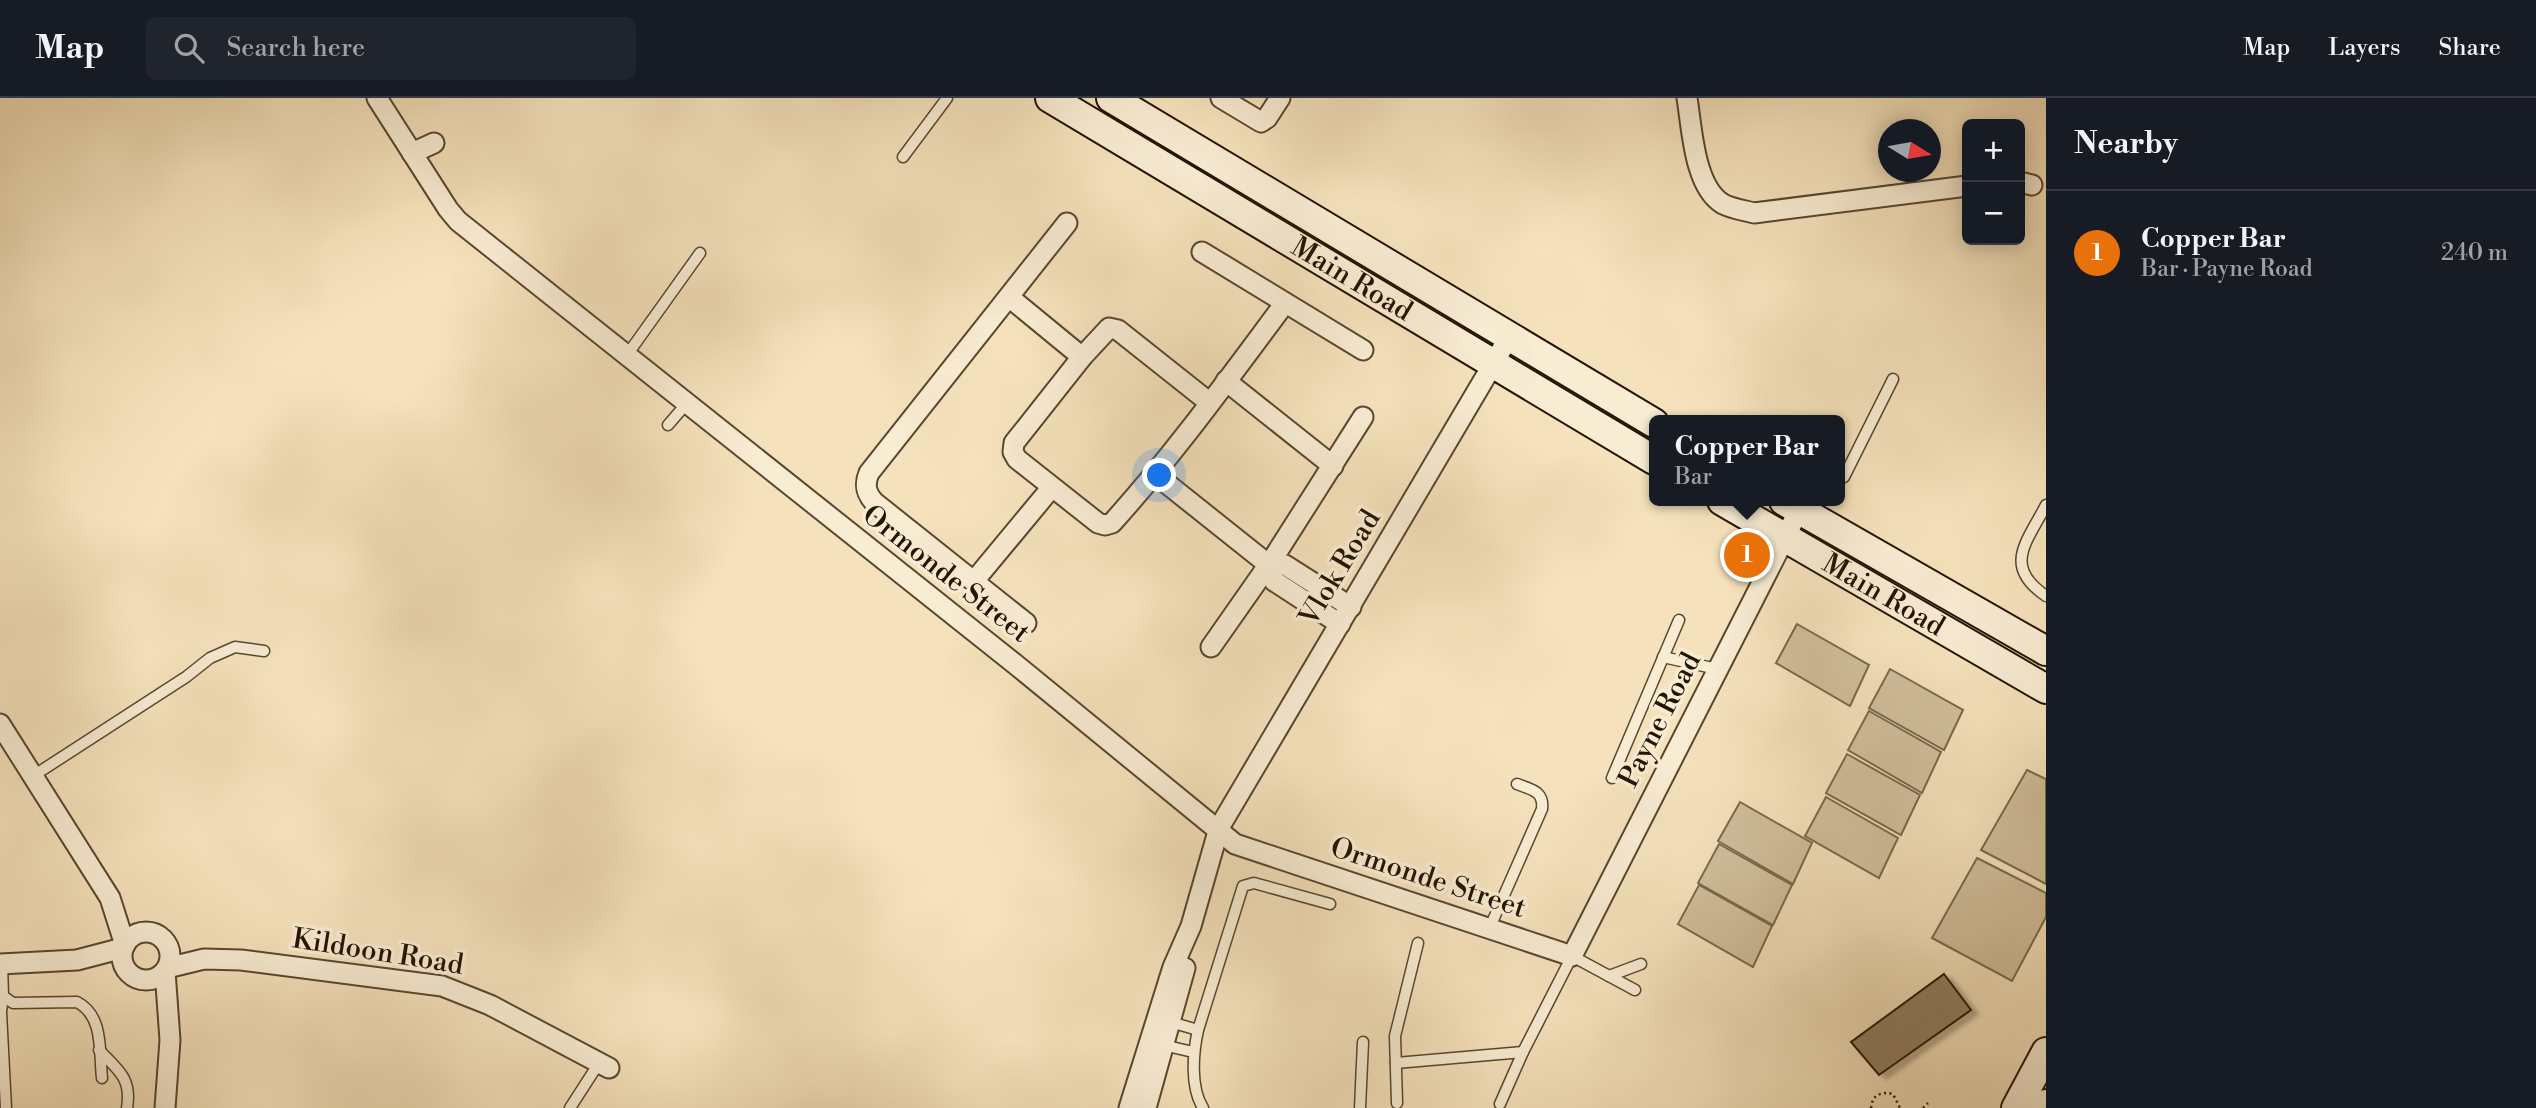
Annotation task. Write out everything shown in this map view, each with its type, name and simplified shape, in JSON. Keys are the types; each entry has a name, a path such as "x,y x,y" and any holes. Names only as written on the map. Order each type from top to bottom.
{"main road":[{"name":"Main Road","path":"1050,98 1649,457"},
{"name":"Main Road","path":"1111,98 1649,420"},
{"name":"Main Road","path":"1729,506 2046,689"},
{"name":"Main Road","path":"1794,506 2046,651"},
{"path":"2016,1108 2046,1052"}],"street":[{"name":"Ormonde Street","path":"377,98 458,221 1241,847 1572,956"},
{"path":"1221,98 1261,121 1267,118 1280,98"},
{"path":"1687,98 1702,174 1712,195 1732,208 1754,213 1962,187"},
{"path":"412,153 434,143"},
{"path":"1026,623 874,502 866,491 866,480 1067,223"},
{"path":"1202,252 1363,350"},
{"path":"1009,298 1082,357"},
{"path":"1210,403 1118,330 1105,330 1013,446 1013,453 1098,523 1109,525 1156,475 1210,403 1226,381 1285,303"},
{"name":"Vlok Road","path":"1163,1020 1186,964 1191,926 1219,828 1352,607 1509,337"},
{"path":"1226,381 1333,466"},
{"path":"1211,647 1269,565 1363,417"},
{"path":"1156,475 1269,565 1274,581 1340,624"},
{"path":"974,581 1052,487"},
{"name":"Payne Road","path":"1572,956 1783,538 1792,506"},
{"path":"1269,565 1285,565 1352,607"},
{"path":"0,724 110,898 131,918 169,946 166,970 170,1040 165,1108"},
{"path":"110,898 124,947 123,963 159,1005 170,1040"},
{"path":"1,964 77,960 124,947 136,934 152,932"},
{"name":"Kildoon Road","path":"169,946 204,960"},
{"path":"77,960 155,979 166,970"},
{"name":"Kildoon Road","path":"166,970 204,960 264,962 442,986 483,1001 604,1065"},
{"path":"1129,1108 1163,1020"},
{"path":"1146,1108 1156,1043"}],"lane":[{"path":"903,157 946,98"},
{"path":"627,355 700,253"},
{"path":"1845,475 1893,379"},
{"path":"668,425 687,403"},
{"path":"2046,505 2021,555 2021,569 2026,580 2046,596"},
{"path":"1612,778 1679,621"},
{"path":"33,776 186,677 210,658 235,647 264,651"},
{"path":"1663,657 1717,669"},
{"path":"1490,927 1542,809 1543,800 1539,792 1517,784"},
{"path":"1203,1108 1198,1099 1193,1052 1243,886 1254,883 1330,904"},
{"path":"1396,1103 1395,1036 1418,943"},
{"path":"1500,1104 1572,956 1635,990"},
{"path":"1,964 6,1108"},
{"path":"1609,976 1641,964"},
{"path":"3,996 13,1003 77,1002 86,1006 96,1018 102,1078"},
{"path":"1163,1020 1198,1030"},
{"path":"1360,1108 1363,1042"},
{"path":"1156,1043 1193,1052"},
{"path":"99,1049 128,1083 130,1093 127,1108"},
{"path":"1396,1063 1523,1052"},
{"path":"570,1108 604,1065"}],"path":[{"path":"1871,1108 1872,1099 1887,1093 1893,1094 1900,1108"},
{"path":"1923,1108 1928,1103"}],"shaded area":[{"path":"1797,624 1869,665 1850,706 1776,663"},
{"path":"1890,669 1963,710 1944,750 1869,708"},
{"path":"1869,711 1941,752 1922,793 1848,750"},
{"path":"1847,754 1920,795 1901,835 1826,793"},
{"path":"2027,770 2046,779 2046,884 1981,850"},
{"path":"1826,797 1898,838 1879,878 1805,836"},
{"path":"1740,802 1812,843 1793,884 1718,841"},
{"path":"1719,844 1792,885 1773,925 1698,883"},
{"path":"1977,858 2046,893 2046,917 2012,981 1932,938"},
{"path":"1699,885 1772,926 1753,967 1678,924"}],"building":[{"path":"1944,974 1971,1010 1879,1075 1851,1042"}],"place":[{"name":"Copper Bar","path":"1747,555"}]}
